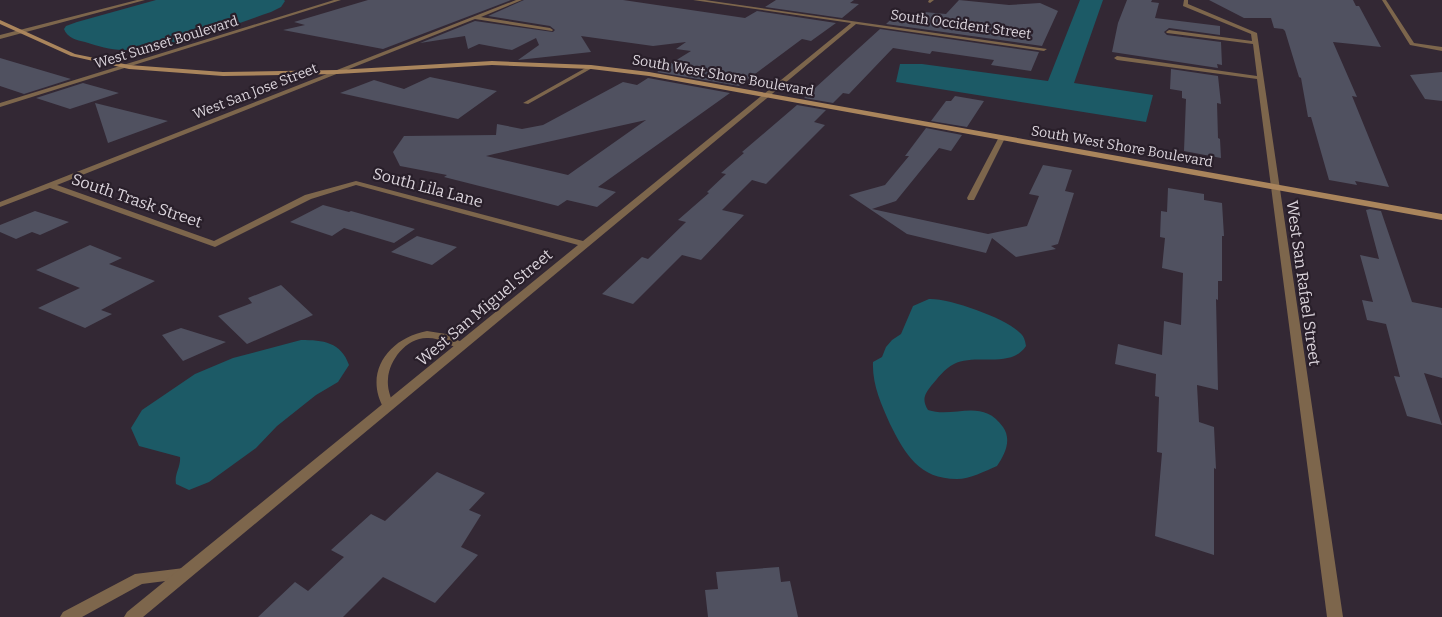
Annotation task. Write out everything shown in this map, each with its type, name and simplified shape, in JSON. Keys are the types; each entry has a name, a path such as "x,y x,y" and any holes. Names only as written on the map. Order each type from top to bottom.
{"street":[{"path":"0,37 143,0"},
{"name":"West Sunset Boulevard","path":"0,106 339,0"},
{"name":"West San Jose Street","path":"0,205 520,0"},
{"name":"South Occident Street","path":"695,0 1044,49"},
{"path":"1169,32 1255,43 1254,33 1185,5 1186,0"},
{"path":"1384,0 1412,44 1442,49"},
{"path":"475,18 550,30"},
{"name":"South West Shore Boulevard","path":"0,22 73,55 129,67 223,74 337,72 439,65 492,64 591,67 649,74 1442,217"},
{"name":"West San Miguel Street","path":"132,617 856,22"},
{"name":"West San Rafael Street","path":"1255,43 1335,617"},
{"path":"1116,58 1260,78"},
{"path":"526,103 591,67"},
{"path":"971,198 1001,138"},
{"name":"South Lila Lane","path":"214,244 308,197 356,183 584,244"},
{"name":"South Trask Street","path":"49,185 214,244"},
{"path":"388,406 382,380 385,364 401,346 425,334 437,335 461,346"},
{"path":"68,617 140,578 184,574"}],"water":[{"path":"156,0 285,1 281,7 271,12 217,30 177,42 140,49 109,49 73,38 67,35 64,29 66,26 77,22"},
{"path":"1080,0 1103,0 1074,83 1153,95 1146,122 896,82 900,64 922,64 1048,81"},
{"path":"929,299 963,305 990,315 1021,334 1026,344 1019,353 1011,357 963,361 954,364 941,374 925,395 924,400 928,410 938,412 977,411 986,413 995,418 1006,432 1006,447 1003,457 997,466 967,478 944,478 933,475 915,463 901,445 890,424 876,386 873,362 882,357 886,347 901,334 913,306"},
{"path":"301,340 324,342 336,347 346,357 349,365 338,382 316,395 277,426 256,448 209,482 189,490 176,484 180,457 139,446 131,428 142,410 195,374 233,358"}],"building":[{"path":"368,0 511,0 383,49 283,30 305,25 294,22"},
{"path":"524,0 623,0 745,18 757,11 836,23 811,41 802,39 739,86 657,72 691,51 676,49 686,42 653,46 581,36 591,52 518,60 539,45 536,38 512,50 479,44 468,49 465,36 420,43 475,21 553,32 555,30 550,26 488,16"},
{"path":"776,0 854,0 850,3 859,4 842,18 765,7"},
{"path":"959,0 1009,5 1040,3 1058,11 1042,46 886,24 898,13 919,16 924,12 946,14"},
{"path":"1127,0 1152,0 1151,2 1159,3 1155,18 1220,26 1220,35 1169,28 1164,32 1167,35 1221,42 1222,65 1217,64 1218,68 1112,52 1118,23"},
{"path":"1209,0 1353,0 1356,6 1359,6 1381,47 1333,42 1357,97 1352,96 1389,187 1355,181 1357,185 1329,180 1311,117 1308,117 1301,78 1299,77 1285,31 1274,28 1271,18 1244,18"},
{"path":"880,29 1039,52 1031,71 991,65 994,60 932,51 930,54 893,48 849,94 843,93 833,103 804,98"},
{"path":"0,58 71,79 24,94 0,86"},
{"path":"1171,69 1218,76 1221,104 1217,103 1218,138 1220,139 1221,158 1184,151 1186,99 1182,98 1182,91 1170,89"},
{"path":"1442,72 1442,101 1425,99 1410,75"},
{"path":"430,77 497,91 458,119 340,93 374,80 404,89"},
{"path":"648,78 730,93 598,187 616,192 597,207 567,200 558,206 444,177 447,175 400,166 393,152 404,136 496,135 497,124 522,129 543,125 623,82 637,85","holes":["646,120 568,175 486,156"]},
{"path":"83,83 119,93 70,109 36,98"},
{"path":"955,96 984,101 967,127 931,121 946,101 951,101"},
{"path":"95,103 168,121 108,143"},
{"path":"797,105 826,110 814,122 825,125 766,184 752,180 722,210 744,215 701,260 682,255 633,304 602,294 642,257 648,259 686,222 678,220 709,193 707,192 726,174 721,173 744,153 742,152"},
{"path":"926,128 962,135 951,151 939,148 896,201 872,209 988,234 1027,226 1039,196 1029,194 1043,165 1072,170 1065,191 1074,193 1058,244 1051,246 1056,249 1016,257 992,238 986,253 907,234 849,195 885,185 909,156 905,156"},
{"path":"1168,188 1204,194 1204,200 1222,203 1224,236 1222,236 1222,281 1218,281 1218,300 1216,299 1218,390 1197,385 1199,422 1214,427 1216,469 1214,468 1214,555 1155,536 1162,453 1157,452 1159,397 1155,396 1156,374 1115,364 1118,344 1162,355 1164,321 1181,325 1183,273 1162,268 1165,238 1160,237 1161,211 1167,212"},
{"path":"323,205 415,229 394,243 344,228 332,236 290,222"},
{"path":"1366,210 1381,211 1412,302 1442,308 1442,378 1424,373 1442,425 1407,416 1394,376 1400,377 1386,324 1367,320 1362,300 1373,302 1360,255 1379,259"},
{"path":"35,211 69,222 40,235 32,232 16,239 0,232 0,225"},
{"path":"417,236 457,247 432,265 391,252"},
{"path":"90,245 122,258 109,264 155,281 101,310 112,314 85,328 38,308 80,288 36,270"},
{"path":"281,285 313,315 247,344 218,316 252,303 248,298"},
{"path":"181,328 226,342 183,361 162,335"},
{"path":"437,472 485,493 469,510 481,515 461,547 478,555 435,603 383,577 343,617 258,617 295,582 308,591 344,557 331,550 371,514 385,521"},
{"path":"779,567 781,582 790,581 798,617 708,617 705,590 718,589 716,572"}]}
